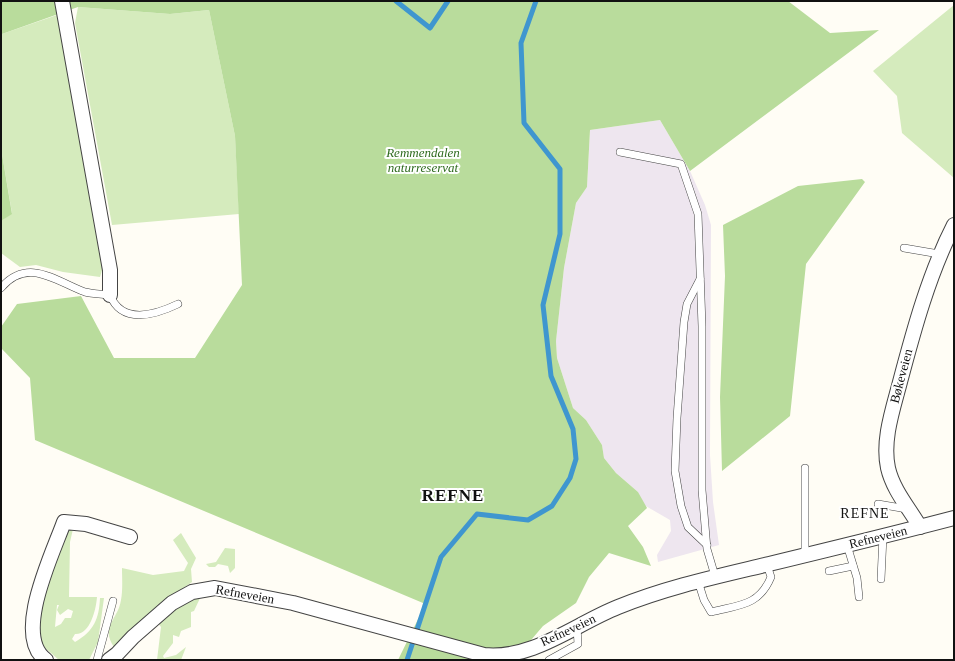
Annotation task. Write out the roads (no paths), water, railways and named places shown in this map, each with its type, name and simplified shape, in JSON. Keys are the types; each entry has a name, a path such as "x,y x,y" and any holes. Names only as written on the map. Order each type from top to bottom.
{"street":[{"path":"62,1 110,270 110,295"},
{"name":"Bøkeveien","path":"920,527 898,493 888,468 888,431 910,344 940,254 954,225"},
{"name":"Refneveien","path":"109,660 172,603 184,596 204,588 226,589 293,603 346,619 484,655 500,656 517,653 544,643 618,606 698,581 954,518"},
{"path":"46,660 41,657 35,645 32,629 40,589 64,522 86,524 130,537"}],"lane":[{"path":"620,152 681,164 698,214 701,278 702,490 707,545 715,576"},
{"path":"904,248 940,254"},
{"path":"1,288 15,277 26,273 38,272 51,276 87,292 110,295 114,306 121,312 130,315 162,312 178,304"},
{"path":"701,278 687,304 684,322 675,471 681,506 688,527 707,545"},
{"path":"805,468 805,555"},
{"path":"878,504 909,509"},
{"path":"881,579 883,536"},
{"path":"847,545 857,578 859,598"},
{"path":"698,581 704,600 711,612 756,599 766,589 771,577 767,565"},
{"path":"829,571 853,566"},
{"path":"97,660 113,601"},
{"path":"549,660 578,644 577,627"}],"waterway":[{"path":"396,1 430,28 448,1"},
{"path":"407,660 441,557 477,514 528,520 552,506 570,478 576,459 573,429 551,376 543,305 560,234 560,169 524,123 521,43 536,1"}],"district":[{"name":"REFNE","path":"453,495"},
{"name":"REFNE","path":"865,513"}],"park label":[{"name":"Remmendalen naturreservat","path":"423,160"}]}
